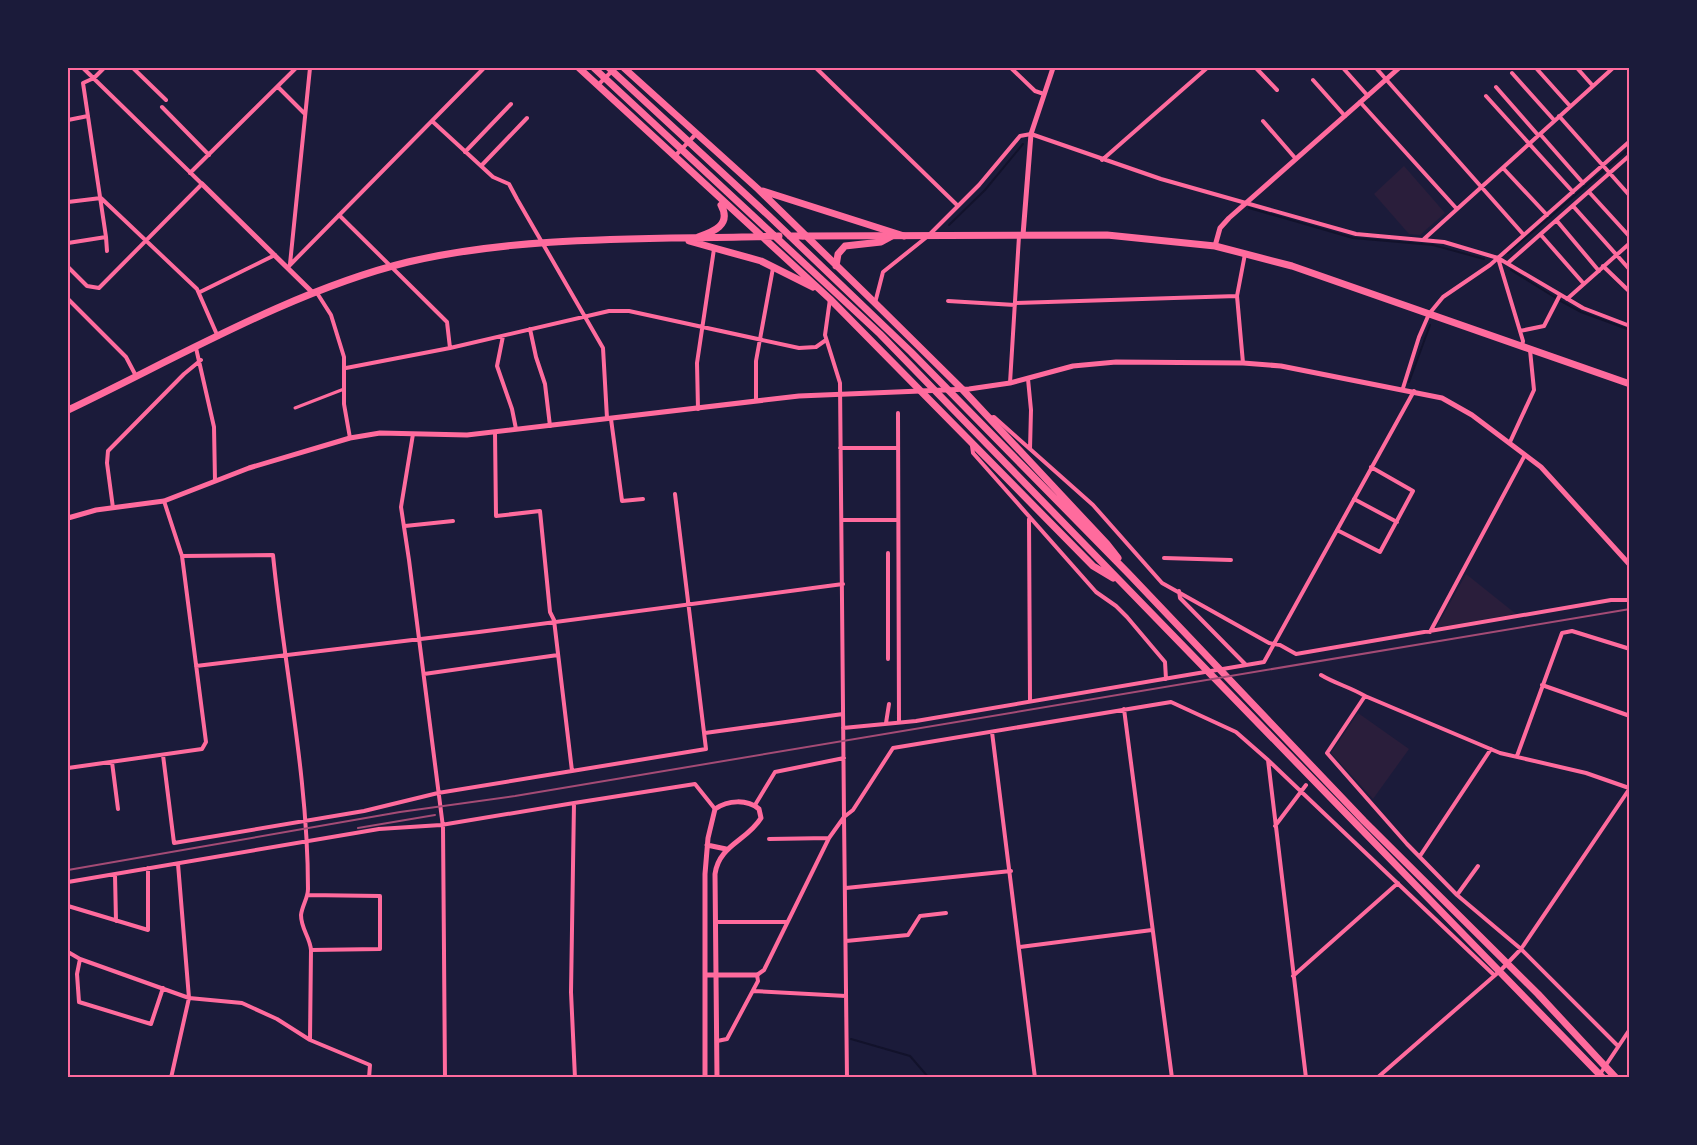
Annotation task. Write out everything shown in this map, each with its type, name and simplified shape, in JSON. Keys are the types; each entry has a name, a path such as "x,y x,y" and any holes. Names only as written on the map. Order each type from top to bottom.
{"main road":[{"path":"579,68 830,299 1093,566 1118,580"},
{"path":"594,68 880,334 1600,1076"},
{"path":"609,68 864,305 1128,573 1364,821 1616,1077"},
{"path":"624,68 758,189 803,236 962,389 1107,544 1128,573"},
{"path":"758,189 773,196 904,236"},
{"path":"687,240 717,231 720,227 724,211 718,198"},
{"path":"68,410 315,293 392,267 459,252 542,243 803,236 1107,235 1215,246 1292,266 1629,384"},
{"path":"836,266 838,254 845,246 881,242 892,236"},
{"path":"687,240 746,256 774,267 823,293"}],"street":[{"path":"83,68 315,293 333,320 346,368 344,404 350,438"},
{"path":"104,68 94,78 82,82 107,250"},
{"path":"133,68 166,100"},
{"path":"190,173 296,68"},
{"path":"289,266 310,68"},
{"path":"289,266 484,68"},
{"path":"598,85 615,68"},
{"path":"816,68 957,205"},
{"path":"1011,68 1035,91 1044,94"},
{"path":"1010,383 1031,134 1053,68"},
{"path":"1198,68 1202,72"},
{"path":"1101,161 1207,68"},
{"path":"1256,68 1277,90"},
{"path":"1343,68 1368,96"},
{"path":"1376,68 1523,234"},
{"path":"1215,246 1220,228 1399,68"},
{"path":"1536,68 1570,106"},
{"path":"1577,68 1593,86"},
{"path":"1424,239 1613,68"},
{"path":"1512,73 1554,120"},
{"path":"1313,80 1345,116"},
{"path":"278,87 305,114"},
{"path":"1496,87 1583,183"},
{"path":"1486,96 1573,192"},
{"path":"1360,102 1456,208"},
{"path":"465,152 511,104"},
{"path":"162,107 209,155"},
{"path":"1559,116 1629,196"},
{"path":"68,120 88,117"},
{"path":"481,166 527,118"},
{"path":"432,121 493,177 509,184 605,354 609,419 622,501 643,499"},
{"path":"1263,121 1297,160"},
{"path":"674,157 696,134"},
{"path":"875,303 883,272 928,236 979,185 1020,136 1031,134 1101,161 1356,234 1444,242 1498,258 1509,262 1566,299 1629,326"},
{"path":"1403,388 1414,350 1429,314 1443,297 1498,258 1629,141"},
{"path":"1509,262 1629,155"},
{"path":"1503,168 1547,215"},
{"path":"68,267 87,286 99,288 202,184"},
{"path":"1590,192 1629,237"},
{"path":"68,202 101,198 200,292 218,337"},
{"path":"1574,206 1629,270"},
{"path":"339,215 447,322 450,348"},
{"path":"1557,221 1599,271"},
{"path":"1541,235 1584,284"},
{"path":"68,243 106,237"},
{"path":"1566,299 1629,243"},
{"path":"698,409 697,363 714,249"},
{"path":"1243,363 1237,296 1245,253"},
{"path":"200,292 275,255"},
{"path":"1498,258 1523,341 1521,346"},
{"path":"1603,266 1629,292"},
{"path":"756,400 756,361 774,267"},
{"path":"1520,331 1544,326 1560,295"},
{"path":"948,302 1015,304 1237,296"},
{"path":"68,299 126,357 136,377"},
{"path":"830,299 826,340 839,377 840,394 847,1077"},
{"path":"346,368 450,348 609,311 628,311 807,349 820,346 826,340"},
{"path":"530,329 545,384 550,426"},
{"path":"503,336 497,366 512,409 516,429"},
{"path":"196,348 201,360 213,427 215,480"},
{"path":"1510,442 1534,390 1530,350"},
{"path":"113,508 107,463 108,451 201,360"},
{"path":"68,518 113,508 164,501 215,480 350,438 380,433 436,436 495,432 698,409 756,400 962,389 1010,383 1073,366 1116,362 1243,363 1281,366 1366,384 1403,388 1442,398 1472,415 1540,466 1629,565"},
{"path":"1028,379 1031,410 1030,449"},
{"path":"295,408 345,388"},
{"path":"843,728 899,723 1264,662 1414,391"},
{"path":"898,413 899,723"},
{"path":"988,418 994,417 1092,505 1162,584 1296,654 1611,600 1629,600"},
{"path":"495,432 496,516 540,511 550,612 554,620 572,771"},
{"path":"414,434 402,489 401,517 405,526 441,825 445,1077"},
{"path":"972,442 973,453 1029,519 1096,592 1116,606 1165,662 1166,678"},
{"path":"840,448 897,448"},
{"path":"1430,632 1526,455"},
{"path":"1337,530 1380,552 1397,522 1413,491 1371,467"},
{"path":"163,755 174,843 364,811 438,793 706,749 690,602 675,494"},
{"path":"1354,499 1397,522"},
{"path":"68,768 202,749 206,742 182,556 164,501"},
{"path":"1029,519 1030,701"},
{"path":"842,520 898,520"},
{"path":"405,526 453,521"},
{"path":"888,553 888,659"},
{"path":"182,556 273,555 308,842 308,896 301,914 303,929 310,940 311,950 310,1040"},
{"path":"1164,558 1231,560"},
{"path":"196,666 843,584"},
{"path":"1179,591 1180,598 1245,664"},
{"path":"889,615 898,615"},
{"path":"1517,756 1562,633 1572,631 1629,649"},
{"path":"424,674 558,656"},
{"path":"1321,675 1340,686 1347,686 1365,696 1491,749 1586,772 1629,788 1627,795 1521,949 1498,973 1377,1077"},
{"path":"1542,685 1629,716"},
{"path":"1365,696 1327,753 1457,895 1521,949 1618,1046"},
{"path":"705,975 757,975 764,970 829,838 844,817 853,810 893,748 1171,702 1236,732 1498,973"},
{"path":"886,723 889,704"},
{"path":"1124,709 1172,1077"},
{"path":"705,733 843,714"},
{"path":"992,732 1035,1077"},
{"path":"1420,856 1491,749"},
{"path":"754,805 775,772 844,758"},
{"path":"1268,760 1306,1077"},
{"path":"112,762 118,809"},
{"path":"68,882 379,829 441,825 695,784 716,809"},
{"path":"1275,826 1306,785"},
{"path":"705,1077 707,845 716,809 728,803 743,802 754,805 761,813 759,822 726,849 716,865 715,874 717,1077"},
{"path":"574,803 572,992 575,1077"},
{"path":"769,839 829,838"},
{"path":"707,845 726,849"},
{"path":"171,1077 189,998 178,864"},
{"path":"1457,895 1478,866"},
{"path":"68,906 148,930 148,868"},
{"path":"846,888 1011,871"},
{"path":"115,875 116,921"},
{"path":"1293,976 1398,883"},
{"path":"308,896 380,896 380,949 311,950"},
{"path":"846,941 908,935 920,916 946,913"},
{"path":"716,922 787,922"},
{"path":"1020,947 1152,930"},
{"path":"68,952 80,959 189,998 242,1003 278,1019 310,1040 370,1065 369,1077"},
{"path":"80,959 78,974 80,1002 151,1024 163,988"},
{"path":"717,1041 727,1039 758,981 757,975"},
{"path":"753,991 846,996"},
{"path":"1600,1076 1629,1029"}],"shaded area":[{"path":"1404,166 1445,213 1420,235 1409,234 1374,194"},
{"path":"1466,574 1516,614 1436,628"},
{"path":"1358,713 1409,749 1373,799 1331,753"}],"waterway":[{"path":"949,225 985,190 1023,144"},
{"path":"1508,253 1630,148"},
{"path":"1249,208 1353,238 1433,245 1484,259"},
{"path":"1511,270 1556,298"},
{"path":"1559,300 1581,312 1630,330"},
{"path":"1409,382 1430,325"},
{"path":"851,1039 910,1056 929,1078"}],"railway":[{"path":"68,870 400,812 515,796 1630,609"},
{"path":"358,828 435,815"}]}
